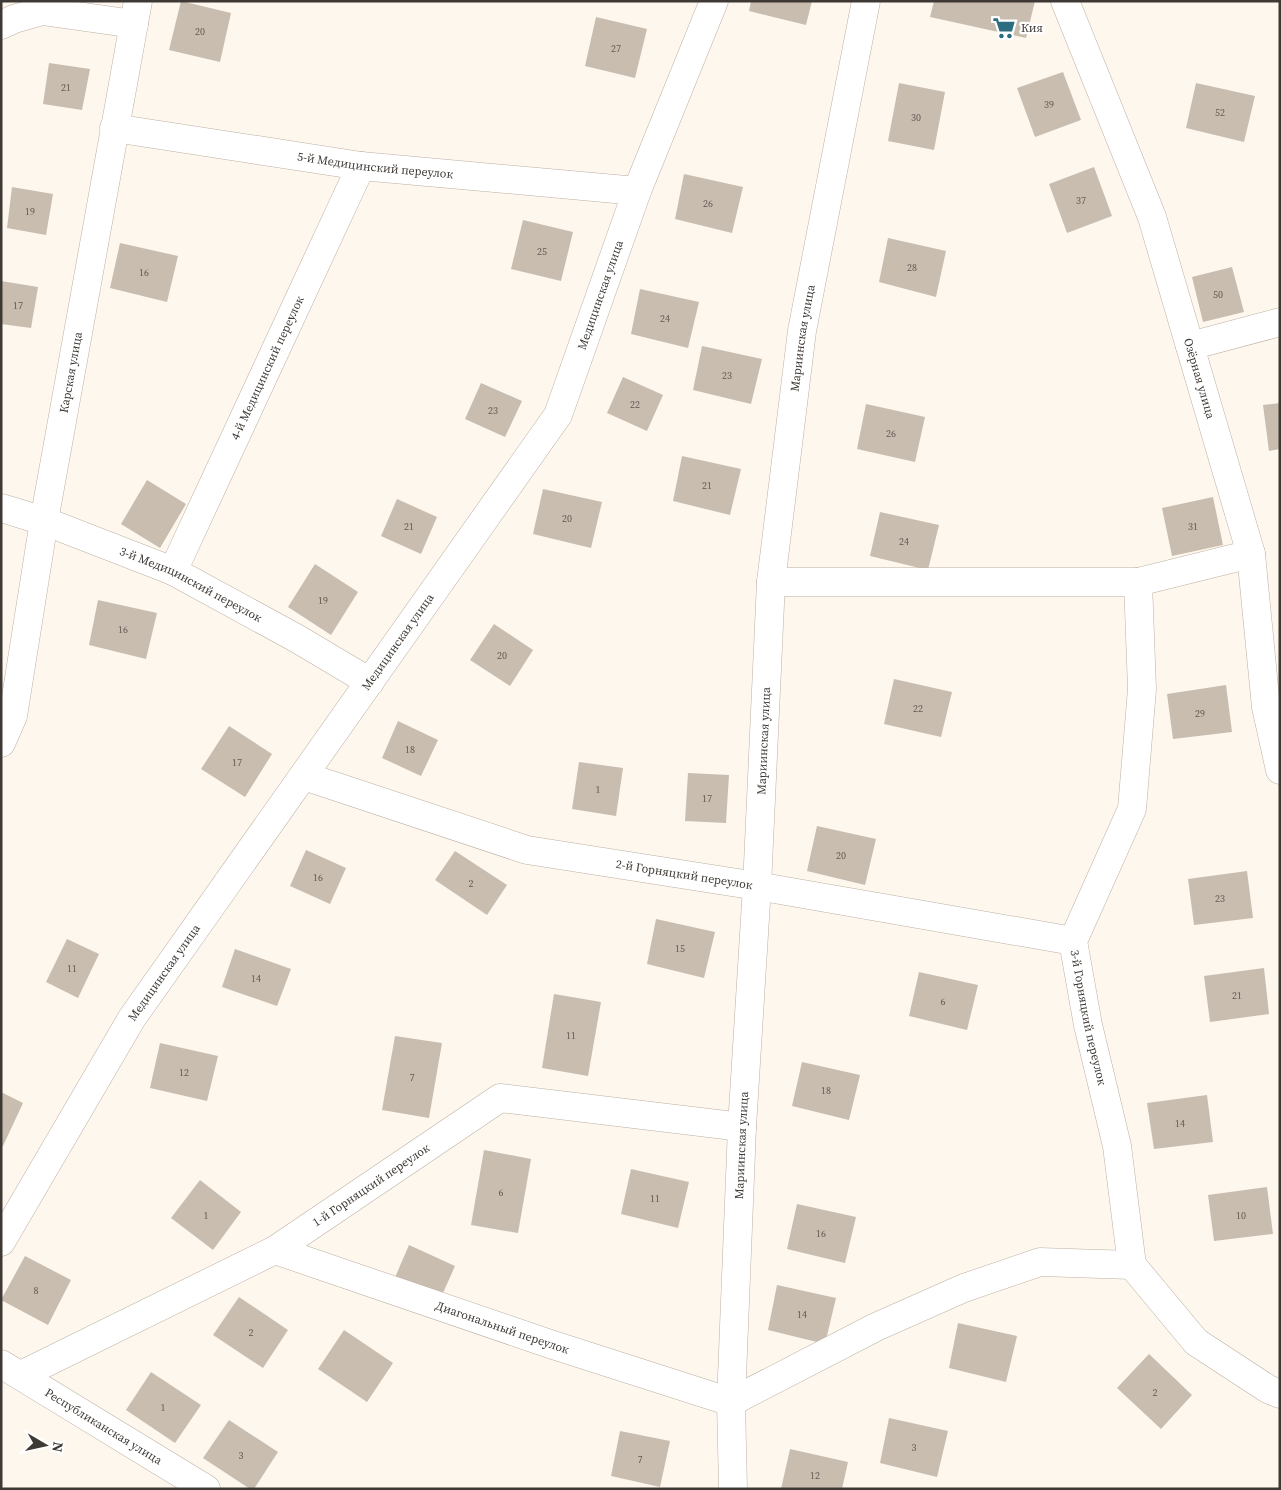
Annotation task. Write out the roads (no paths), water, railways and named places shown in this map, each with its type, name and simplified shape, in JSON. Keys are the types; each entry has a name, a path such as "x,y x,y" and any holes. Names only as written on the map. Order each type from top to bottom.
{"street":[{"name":"Медицинская улица","path":"1,1242 132,1018 558,415 637,191 714,1"},
{"name":"Мариинская улица","path":"733,1489 731,1402 742,1127 758,886 771,582 802,331 866,1"},
{"name":"Озёрная улица","path":"1065,1 1152,217 1251,554 1266,707 1280,770"},
{"path":"1,25 42,11 136,12"},
{"name":"Карская улица","path":"1,743 13,716 44,521 136,12"},
{"name":"5-й Медицинский переулок","path":"114,128 361,166 637,191"},
{"name":"4-й Медицинский переулок","path":"173,571 361,166"},
{"path":"1190,346 1280,322"},
{"name":"3-й Медицинский переулок","path":"1,508 44,521 173,571 296,638 370,682"},
{"path":"771,582 1138,582 1251,554"},
{"name":"3-й Горняцкий переулок","path":"1132,1265 1117,1146 1088,1025 1073,941 1132,809 1142,689 1138,582"},
{"name":"2-й Горняцкий переулок","path":"304,776 527,850 758,886 1073,941"},
{"name":"1-й Горняцкий переулок","path":"11,1370 275,1250 500,1098 742,1127"},
{"name":"Диагональный переулок","path":"275,1250 550,1344 731,1402"},
{"path":"731,1402 876,1327 964,1288 1040,1262 1132,1265 1196,1342 1268,1389 1280,1394"},
{"name":"Республиканская улица","path":"11,1370 206,1489"}],"place":[{"name":"Кия","path":"1004,28"}]}
